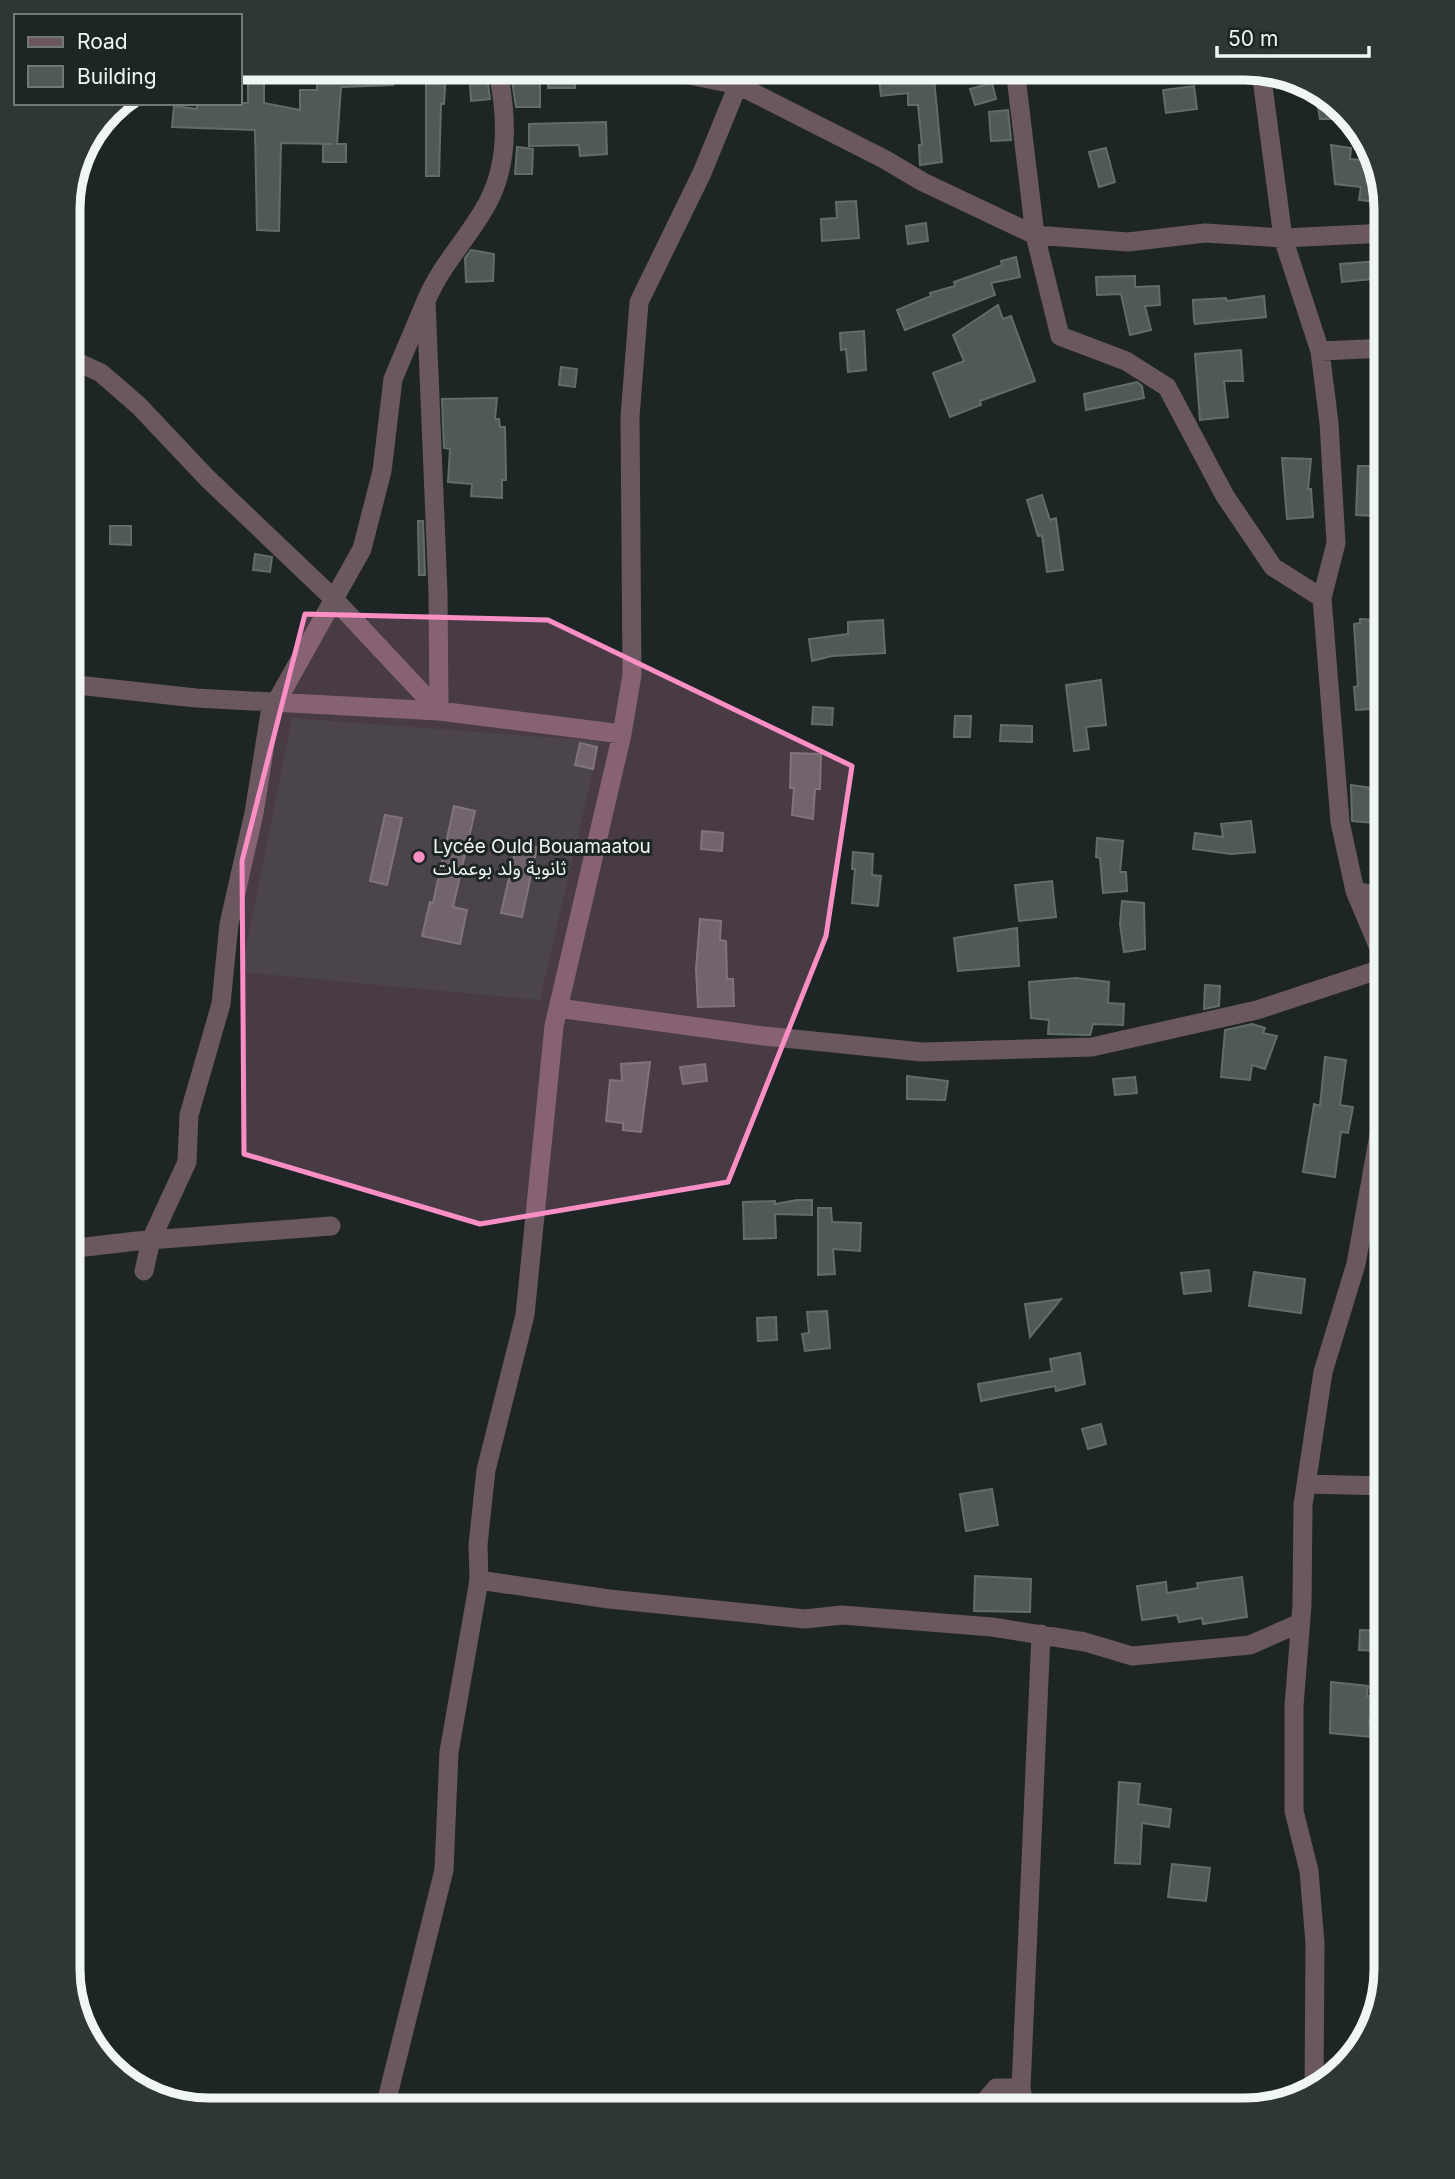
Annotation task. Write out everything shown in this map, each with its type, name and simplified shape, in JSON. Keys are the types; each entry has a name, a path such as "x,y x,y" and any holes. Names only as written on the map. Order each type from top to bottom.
{"street":[{"path":"144,1271 151,1240 187,1161 189,1115 221,1004 229,924 254,813 270,713 362,549 382,471 393,379 439,272 487,204 500,164 506,124 500,80"},
{"path":"716,80 738,85 923,183 1035,236 1128,242 1205,233 1283,238 1374,234"},
{"path":"387,2098 444,1870 449,1752 479,1580 478,1545 486,1470 525,1315 558,1008 622,734 632,675 631,417 639,302 702,173 742,81"},
{"path":"1017,81 1035,236 1060,336 1126,361 1167,387 1225,496 1273,567 1322,598"},
{"path":"1262,82 1283,238 1320,351 1329,423 1336,543 1322,598 1340,822 1355,891 1374,936"},
{"path":"426,301 438,592 439,710"},
{"path":"1320,351 1374,349"},
{"path":"81,364 102,373 139,406 207,478 335,600 439,710"},
{"path":"81,685 276,703 439,710 622,734"},
{"path":"1355,891 1374,895"},
{"path":"558,1008 764,1036 922,1052 1092,1047 1256,1010 1374,971"},
{"path":"1314,2078 1315,1943 1309,1871 1294,1811 1294,1706 1306,1484 1323,1372 1356,1265 1374,1163"},
{"path":"80,1248 331,1226"},
{"path":"1306,1484 1374,1486"},
{"path":"479,1580 609,1600 792,1618 842,1615 992,1627 1085,1642 1132,1656 1250,1645 1300,1623"},
{"path":"1023,2098 1021,2088 1041,1634"},
{"path":"988,2098 996,2088 1021,2088"}],"highlighted area":[{"path":"305,614 548,620 852,766 826,936 728,1182 480,1224 244,1154 242,861"}],"shaded area":[{"name":"Lycée Ould Bouamaatou ثانوية ولد بوعمات","path":"292,718 600,741 540,1000 241,972"}],"building":[{"path":"248,80 264,80 264,103 300,110 300,90 317,90 317,80 393,80 393,85 341,87 337,144 346,144 346,162 323,162 323,144 333,144 281,143 279,231 257,230 255,130 172,127 174,106 197,109 197,105 242,105 248,103"},
{"path":"426,80 445,80 444,104 441,104 439,176 426,176"},
{"path":"483,80 488,84 490,99 471,101 470,82"},
{"path":"548,80 575,80 575,88 548,88"},
{"path":"512,81 540,81 540,107 516,107"},
{"path":"879,81 934,81 942,162 920,165 919,145 922,145 918,105 908,105 908,93 881,96"},
{"path":"992,83 996,99 975,105 970,89"},
{"path":"1194,86 1197,109 1166,113 1163,90"},
{"path":"1317,102 1336,119 1320,119"},
{"path":"1008,110 1011,140 991,141 989,112"},
{"path":"606,122 607,154 580,156 579,145 529,146 529,124"},
{"path":"1331,145 1351,148 1350,159 1365,160 1374,202 1359,200 1361,187 1335,184"},
{"path":"517,147 533,149 532,174 515,174"},
{"path":"1106,148 1115,182 1099,187 1089,152"},
{"path":"856,201 859,238 822,241 821,219 837,218 836,202"},
{"path":"926,223 928,241 908,244 906,226"},
{"path":"471,250 494,254 493,281 466,282 465,258"},
{"path":"1016,257 1020,277 991,283 995,295 905,330 897,310 931,296 930,293 955,286 954,282 1002,265 1001,261"},
{"path":"1374,261 1374,279 1342,282 1340,264"},
{"path":"1135,276 1135,287 1159,286 1160,305 1145,306 1151,330 1130,335 1121,294 1097,295 1096,277"},
{"path":"1264,296 1266,317 1195,324 1193,300 1226,298 1227,301"},
{"path":"998,305 1003,319 1011,316 1035,381 980,401 981,405 950,417 933,373 964,361 953,335"},
{"path":"864,331 866,370 848,372 846,349 841,350 840,333"},
{"path":"1241,350 1243,381 1224,381 1228,417 1200,420 1195,354"},
{"path":"561,367 577,369 575,387 559,385"},
{"path":"1137,382 1142,386 1144,398 1086,410 1084,394"},
{"path":"497,398 495,419 499,419 500,427 505,427 506,480 502,480 502,498 471,496 472,484 448,482 450,449 444,448 442,399"},
{"path":"1282,458 1311,459 1308,489 1311,489 1313,517 1287,519"},
{"path":"1358,466 1374,466 1374,516 1356,515"},
{"path":"1042,495 1050,520 1056,518 1063,570 1047,572 1042,535 1038,536 1027,500"},
{"path":"418,521 423,521 425,575 419,575"},
{"path":"110,526 131,526 131,545 110,544"},
{"path":"255,554 272,557 270,572 253,570"},
{"path":"1360,619 1374,620 1374,709 1356,710 1354,687 1358,686 1354,624 1360,623"},
{"path":"883,620 885,653 832,656 812,661 809,639 848,634 848,622"},
{"path":"1101,680 1106,725 1086,727 1089,749 1074,751 1066,685"},
{"path":"813,707 833,708 832,725 812,724"},
{"path":"955,716 971,716 970,737 954,737"},
{"path":"1001,725 1032,726 1032,742 1000,741"},
{"path":"580,743 597,747 593,769 575,765"},
{"path":"791,753 821,754 820,789 815,789 813,819 792,815 794,788 790,788"},
{"path":"1351,785 1374,788 1374,823 1352,821"},
{"path":"454,806 475,811 453,907 467,910 460,944 422,936 430,902 433,903"},
{"path":"385,815 402,818 387,885 370,881"},
{"path":"1251,821 1255,852 1231,854 1193,849 1195,833 1223,837 1221,824"},
{"path":"702,831 723,833 722,851 701,849"},
{"path":"1097,838 1123,841 1120,872 1126,872 1127,891 1103,893 1100,858 1096,857"},
{"path":"517,843 537,847 522,917 501,913"},
{"path":"853,852 873,854 872,875 881,876 878,906 852,903 855,869 852,869"},
{"path":"1052,881 1056,917 1019,921 1015,885"},
{"path":"1122,901 1144,903 1145,949 1124,952 1120,924"},
{"path":"700,919 721,921 720,940 726,941 727,979 733,979 734,1006 698,1007 696,969"},
{"path":"1017,928 1019,966 958,971 954,938"},
{"path":"1076,978 1109,982 1108,1003 1124,1004 1123,1025 1093,1024 1090,1035 1048,1034 1049,1020 1031,1018 1029,982"},
{"path":"1205,985 1220,986 1219,1006 1204,1009"},
{"path":"1252,1024 1265,1028 1263,1033 1277,1036 1265,1069 1252,1065 1250,1080 1221,1077 1225,1030"},
{"path":"1325,1057 1346,1060 1340,1105 1353,1107 1348,1133 1341,1132 1335,1177 1303,1172 1314,1104 1320,1106"},
{"path":"650,1062 641,1132 623,1130 623,1123 606,1121 610,1080 622,1081 621,1064"},
{"path":"705,1064 707,1081 683,1084 680,1067"},
{"path":"907,1076 948,1081 945,1100 907,1099"},
{"path":"1135,1077 1137,1093 1115,1095 1113,1079"},
{"path":"812,1200 812,1215 775,1214 776,1238 744,1239 743,1202 775,1201 775,1204"},
{"path":"818,1208 831,1208 832,1222 861,1223 860,1251 833,1249 835,1274 818,1275"},
{"path":"1209,1270 1211,1291 1184,1294 1181,1273"},
{"path":"1254,1272 1305,1279 1301,1313 1249,1306"},
{"path":"1061,1299 1030,1337 1025,1304"},
{"path":"827,1311 830,1348 805,1351 802,1334 809,1333 807,1312"},
{"path":"776,1317 777,1340 758,1341 757,1318"},
{"path":"1080,1353 1085,1384 1056,1391 1055,1386 981,1401 978,1384 1052,1371 1050,1359"},
{"path":"1101,1424 1106,1444 1088,1449 1082,1429"},
{"path":"992,1489 998,1525 966,1531 960,1494"},
{"path":"975,1576 1031,1579 1030,1612 974,1611"},
{"path":"1242,1577 1247,1617 1203,1624 1202,1618 1179,1622 1177,1615 1142,1620 1137,1586 1166,1582 1167,1593 1198,1588 1197,1583"},
{"path":"1360,1630 1374,1631 1374,1651 1359,1650"},
{"path":"1331,1682 1368,1686 1367,1696 1374,1696 1374,1720 1369,1720 1371,1737 1330,1733"},
{"path":"1119,1782 1140,1784 1138,1804 1171,1809 1169,1827 1142,1823 1140,1864 1115,1863"},
{"path":"1172,1864 1210,1868 1206,1901 1168,1897"}],"place":[{"name":"Lycée Ould Bouamaatou ثانوية ولد بوعمات","path":"419,857"}]}
